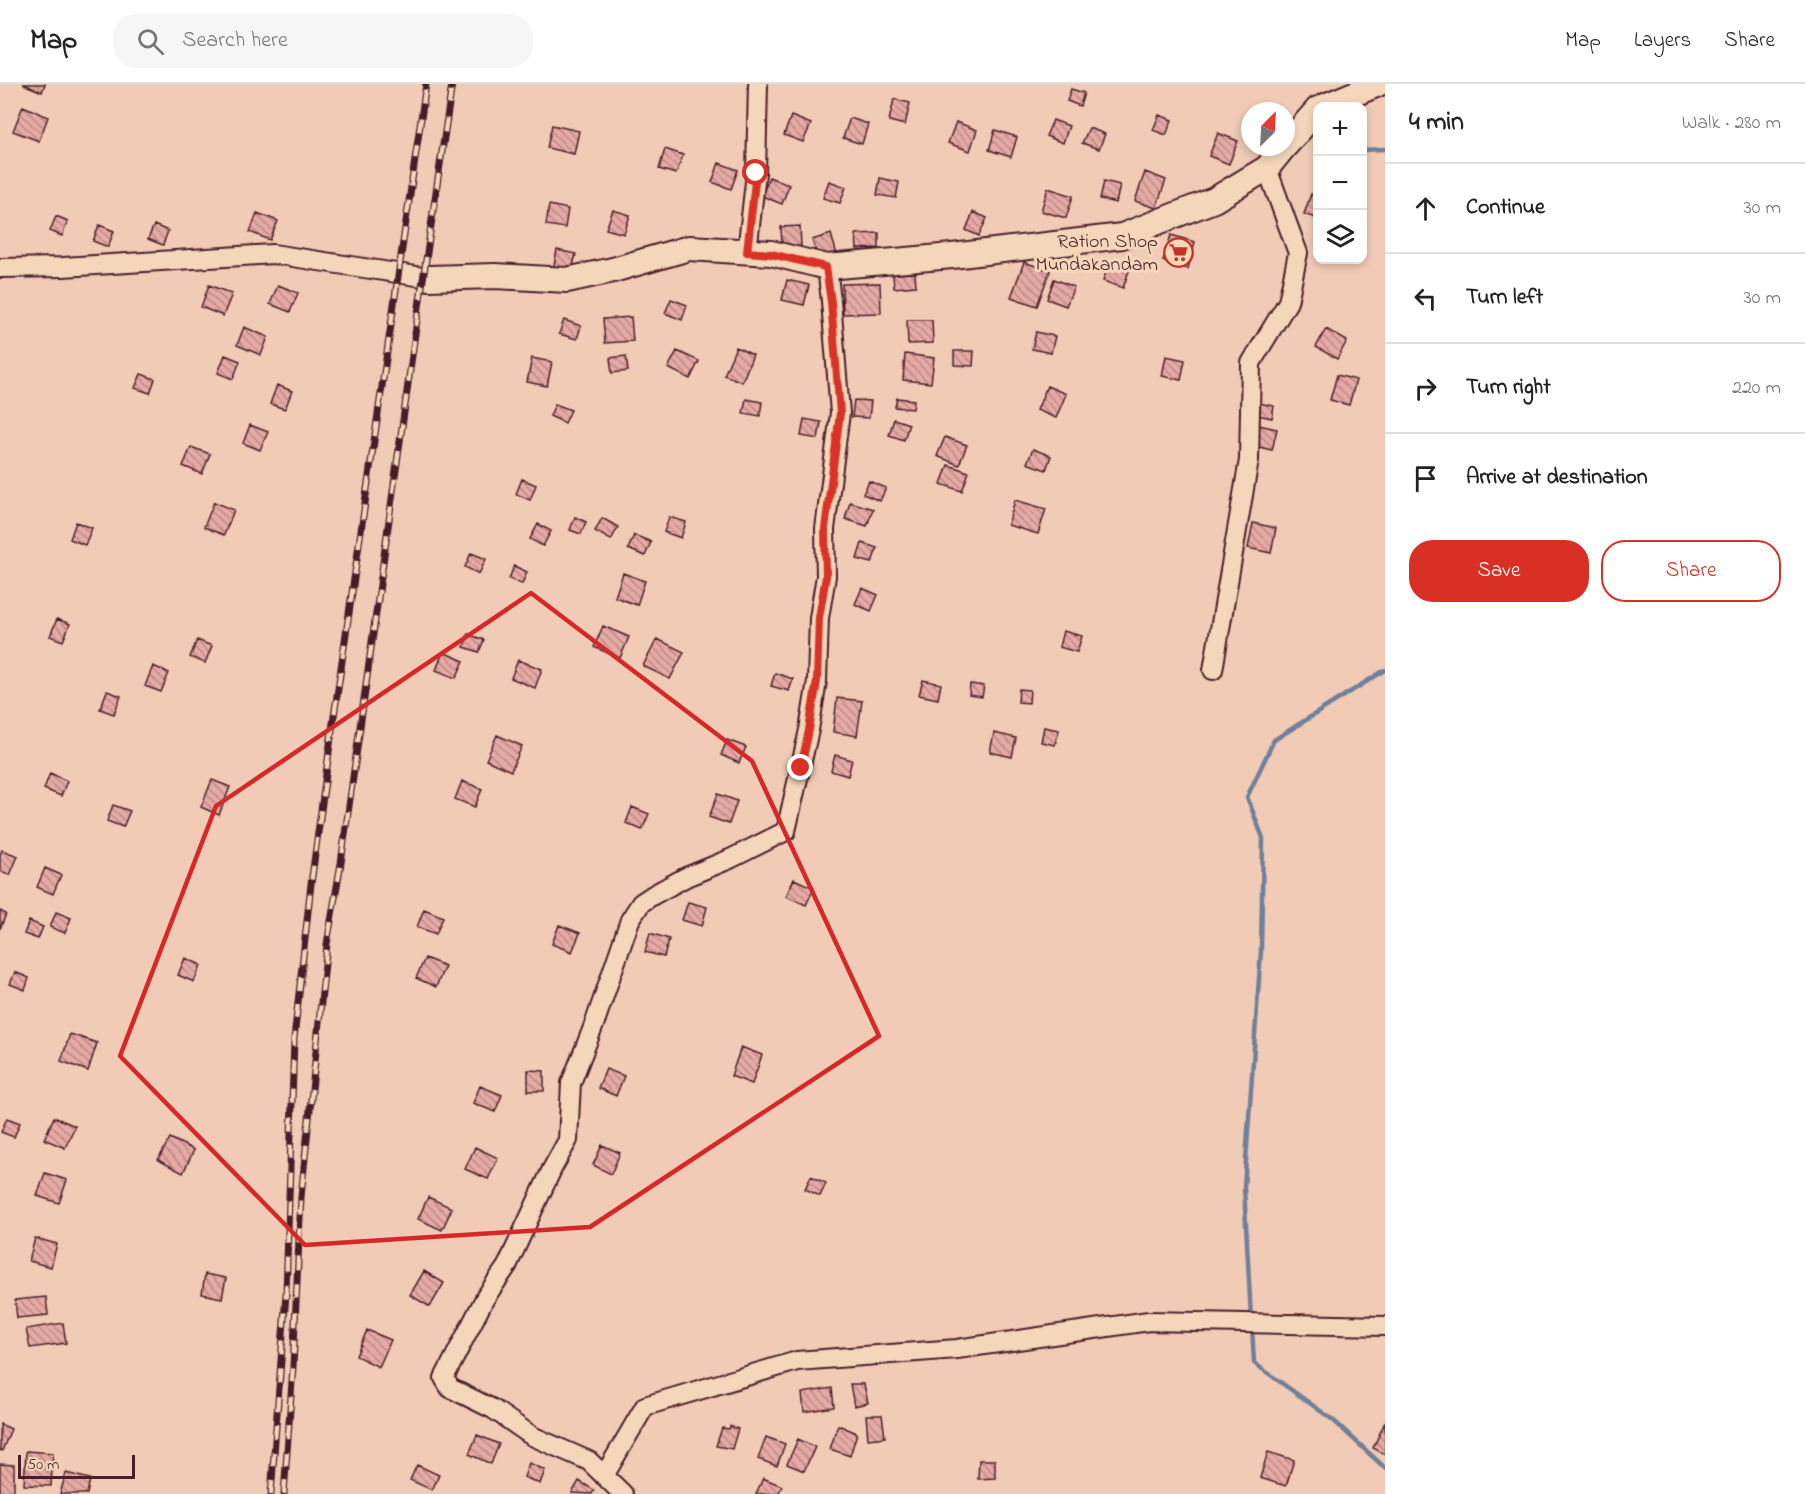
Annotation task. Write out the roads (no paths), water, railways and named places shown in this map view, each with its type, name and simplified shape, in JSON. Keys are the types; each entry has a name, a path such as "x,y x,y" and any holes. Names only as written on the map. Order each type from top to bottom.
{"street":[{"path":"747,252 756,173 758,84"},
{"path":"1335,102 1378,84"},
{"path":"1295,135 1313,114"},
{"path":"0,268 63,267 273,254 429,278 495,276 567,280 614,270 689,248 771,254 826,267 1122,237 1214,200 1267,168 1277,156"},
{"path":"1213,670 1249,460 1251,363 1288,302 1298,253 1267,168"},
{"path":"623,1494 589,1461 531,1436 493,1409 450,1388 444,1378 485,1298 507,1266 568,1140 571,1083 594,1025 630,920 641,903 653,895 686,877 730,859 786,831 809,730 817,681 819,618 826,576 825,529 840,413 826,267"},
{"path":"604,1476 645,1406 796,1360 957,1349 1149,1321 1385,1326"}],"waterway":[{"path":"1367,150 1385,149"},
{"path":"1251,1318 1244,1187 1261,951 1263,838 1247,797 1274,740 1385,670"},
{"path":"1252,1327 1254,1363 1333,1420 1385,1468"}],"railway":[{"path":"271,1494 286,1294 294,1039 311,884 426,84"},
{"path":"284,1494 301,1197 327,944 341,863 452,84"}],"place":[{"name":"Ration Shop Mundakandam","path":"1179,252"}]}
